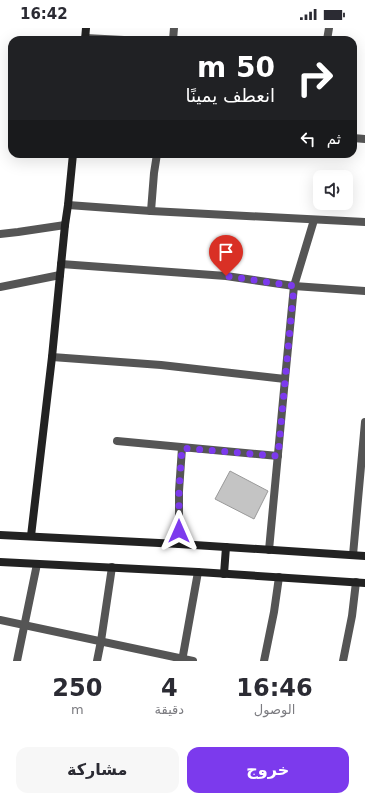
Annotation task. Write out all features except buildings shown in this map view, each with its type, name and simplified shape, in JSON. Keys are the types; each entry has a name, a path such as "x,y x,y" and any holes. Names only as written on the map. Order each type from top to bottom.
{"street":[{"path":"31,536 52,357 73,158"},
{"path":"151,211 156,158"},
{"path":"68,205 151,211 365,222"},
{"path":"269,550 294,286 314,220"},
{"path":"0,234 65,225"},
{"path":"61,264 226,276 294,286 365,291"},
{"path":"0,287 60,275"},
{"path":"52,357 161,365 284,379"},
{"path":"353,555 365,422"},
{"path":"117,441 278,456"},
{"path":"179,544 179,491 182,448"},
{"path":"0,535 179,544 365,556"},
{"path":"224,574 226,547"},
{"path":"0,562 198,572 365,583"},
{"path":"17,661 37,564"},
{"path":"96,661 101,641 112,568"},
{"path":"182,660 198,572"},
{"path":"264,661 274,612 279,577"},
{"path":"343,661 352,616 356,582"},
{"path":"0,620 182,660 193,661"}],"route":[{"path":"179,531 179,491 182,448 278,456 284,379 294,286 226,276"}]}
